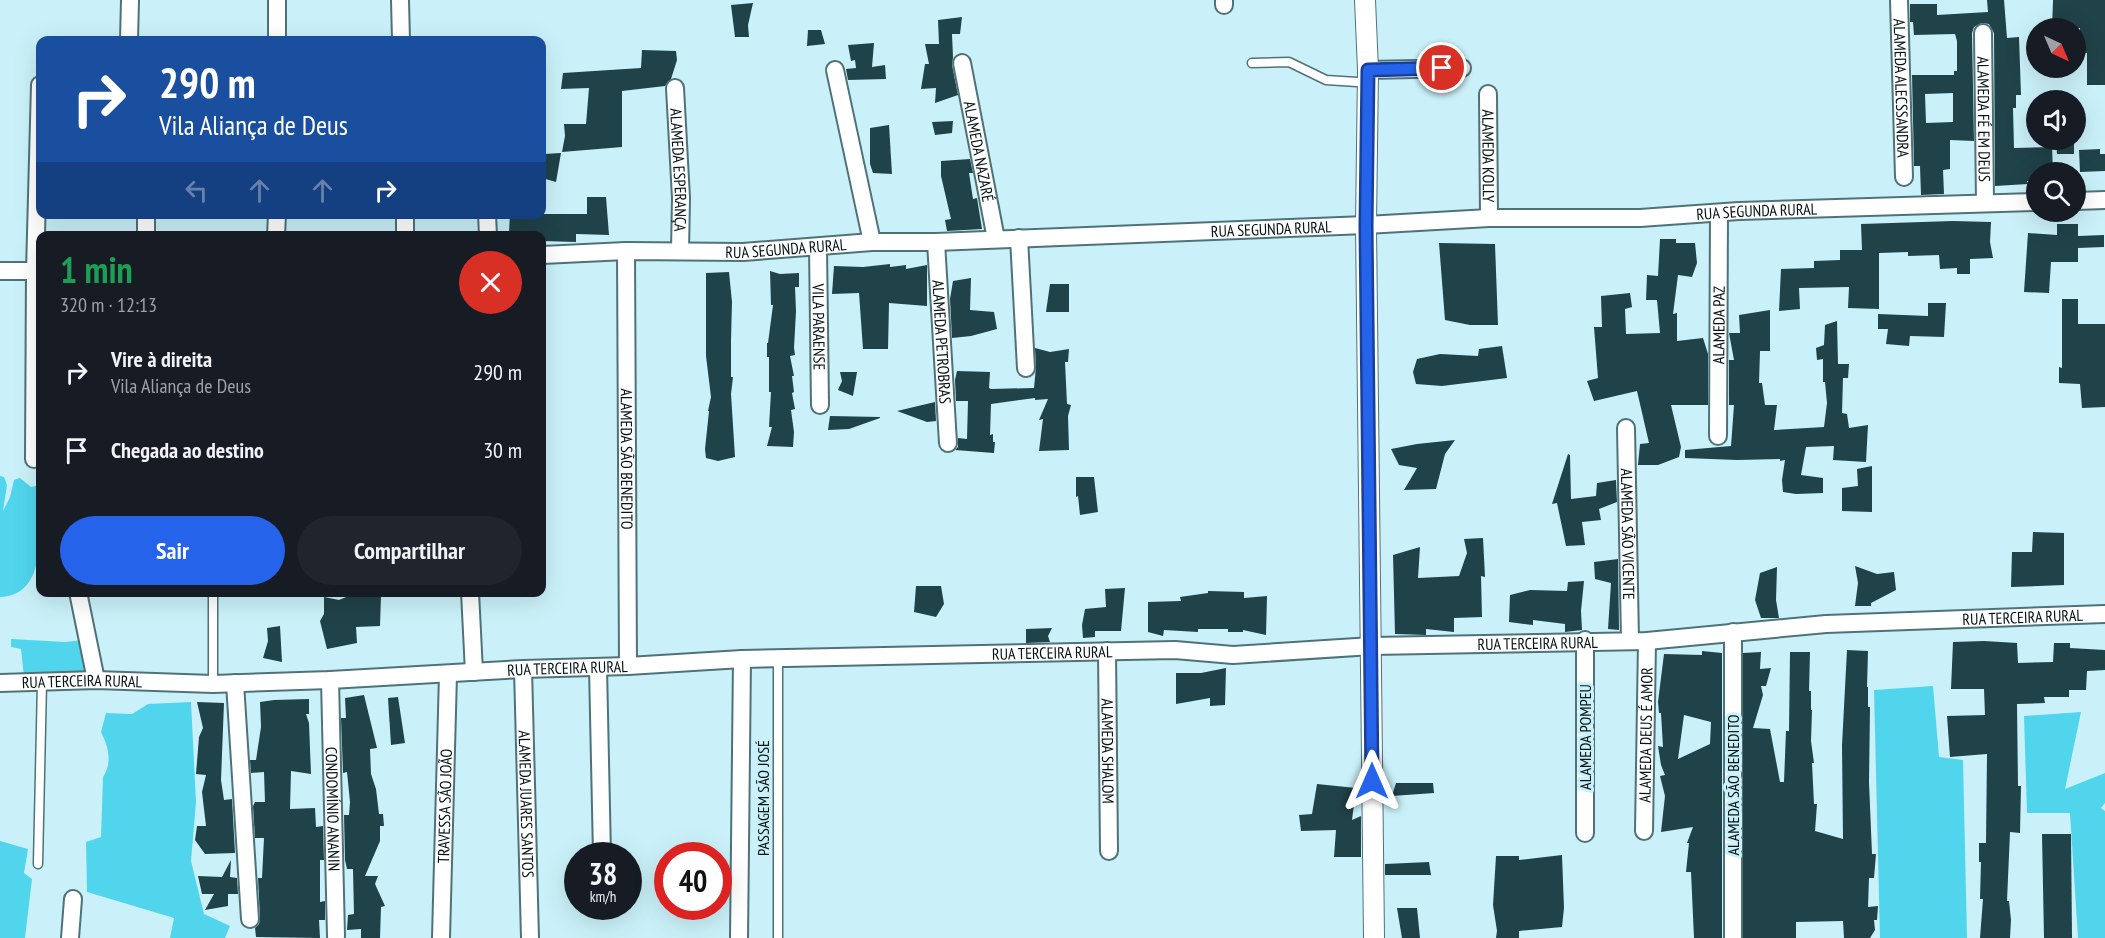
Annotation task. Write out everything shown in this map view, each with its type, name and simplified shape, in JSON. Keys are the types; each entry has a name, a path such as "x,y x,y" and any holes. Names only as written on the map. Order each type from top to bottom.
{"street":[{"path":"129,36 130,0"},
{"path":"277,0 277,36"},
{"path":"400,0 401,36"},
{"path":"1365,0 1374,938"},
{"name":"ALAMEDA ALECSSANDRA","path":"1899,0 1904,177"},
{"name":"ALAMEDA FÉ EM DEUS","path":"1983,33 1986,203"},
{"name":"ALAMEDA NAZARÉ","path":"962,63 996,239"},
{"path":"1364,78 1462,68"},
{"path":"835,70 872,242"},
{"name":"ALAMEDA ESPERANÇA","path":"675,88 681,198 680,251"},
{"name":"ALAMEDA KOLLY","path":"1488,94 1489,218"},
{"path":"2086,201 2105,200"},
{"name":"RUA SEGUNDA RURAL","path":"546,255 626,251 743,252 818,248 872,242 936,242 1489,218 1640,218 1719,213 1807,203 2026,202"},
{"name":"ALAMEDA PAZ","path":"1718,436 1719,213"},
{"path":"1019,238 1026,368"},
{"name":"ALAMEDA PETROBRAS","path":"936,242 948,443"},
{"name":"VILA PARAENSE","path":"818,248 820,405"},
{"name":"ALAMEDA SÃO BENEDITO","path":"626,251 628,666"},
{"path":"0,271 36,271"},
{"path":"34,459 36,365"},
{"name":"ALAMEDA SÃO VICENTE","path":"1626,428 1638,640"},
{"path":"79,597 96,680"},
{"path":"470,597 474,672"},
{"name":"RUA TERCEIRA RURAL","path":"0,683 96,680 213,684 628,666 742,658 1175,650 1233,655 1372,646 1638,640 1733,632 1970,624 2105,614"},
{"name":"ALAMEDA SÃO BENEDITO","path":"1733,632 1733,938"},
{"name":"ALAMEDA POMPEU","path":"1585,640 1585,833"},
{"name":"ALAMEDA DEUS É AMOR","path":"1638,640 1644,831"},
{"name":"ALAMEDA SHALOM","path":"1107,651 1109,851"},
{"path":"739,938 742,658"},
{"path":"598,667 602,842"},
{"name":"ALAMEDA JUARES SANTOS","path":"523,669 530,938"},
{"name":"TRAVESSA SÃO JOÃO","path":"441,938 448,674"},
{"name":"CONDOMÍNIO ANANIN","path":"330,680 336,936"},
{"path":"235,683 250,919"},
{"path":"70,938 73,899"}],"lane":[{"path":"1252,63 1289,62 1326,80 1364,78"},
{"path":"213,597 213,684"},
{"name":"PASSAGEM SÃO JOSÉ","path":"778,658 778,938"},
{"path":"39,864 42,682"}],"shaded area":[{"path":"0,476 4,477 7,485 3,511 10,497 14,480 20,478 31,487 36,486 36,565 31,580 22,590 16,594 0,597"},
{"path":"11,639 65,642 83,640 91,677 24,677 21,649 11,647"},
{"path":"1933,686 1939,757 1963,760 1967,938 1880,938 1874,690"},
{"path":"191,702 196,802 191,861 204,914 230,926 225,938 170,938 174,918 87,892 86,842 101,837 103,777 109,760 101,732 106,713 132,714 148,704"},
{"path":"2081,712 2065,789 2105,773 2105,803 2101,808 2105,811 2105,938 2078,938 2070,813 2027,813 2024,716"},
{"path":"0,841 28,849 24,873 32,879 25,938 0,938"}],"building":[{"path":"1987,0 2004,0 2007,38 2019,37 2021,95 2016,95 2016,108 2013,108 2014,148 2052,150 2053,162 2026,162 2026,184 1995,186 1994,33 1989,24 1982,23 1974,27 1972,33 1974,141 1950,140 1950,169 1943,170 1944,194 1921,195 1920,166 1914,166 1912,75 1954,75 1954,71 1957,71 1957,41 1955,34 1914,35 1913,22 1910,22 1910,4 1937,4 1937,15 1988,12","holes":["1953,93 1953,122 1926,123 1925,94"]},
{"path":"2053,0 2105,0 2105,85 2087,85 2086,18 2052,18"},
{"path":"753,3 748,25 749,37 735,37 731,5"},
{"path":"962,17 960,34 952,34 952,65 958,95 935,103 936,88 921,89 925,64 929,64 925,44 939,44 938,20"},
{"path":"808,30 821,30 825,44 807,46"},
{"path":"874,43 872,67 885,65 886,79 848,80 846,69 856,68 855,60 851,61 848,45"},
{"path":"642,50 676,51 677,60 671,79 665,86 622,91 622,147 562,152 565,136 564,124 586,124 589,88 561,89 563,73 641,68"},
{"path":"953,121 952,133 935,135 932,122"},
{"path":"889,125 892,174 873,173 870,164 870,128"},
{"path":"2100,149 2100,154 2105,154 2105,171 2086,172 2086,162 2080,162 2079,150"},
{"path":"2057,150 2074,150 2074,154 2057,154"},
{"path":"561,153 556,182 546,179 546,154"},
{"path":"970,159 973,173 969,173 973,199 977,198 982,229 947,231 945,220 951,219 941,176 941,161"},
{"path":"587,197 606,197 609,235 576,234 576,242 546,241 546,231 509,231 510,219 546,219 546,214 587,214"},
{"path":"1991,222 1990,242 1993,258 1970,259 1970,274 1957,274 1957,268 1940,269 1939,255 1908,256 1908,252 1879,253 1879,309 1848,308 1849,287 1799,288 1800,309 1779,311 1781,269 1814,268 1814,261 1840,260 1840,250 1862,250 1861,224"},
{"path":"2057,224 2078,224 2078,236 2104,235 2104,247 2078,248 2078,262 2051,262 2049,293 2024,292 2028,233 2057,235"},
{"path":"1660,239 1676,239 1676,243 1695,243 1697,263 1692,277 1678,275 1673,314 1677,313 1677,341 1703,338 1708,354 1708,405 1671,405 1681,447 1679,457 1658,465 1638,465 1640,444 1649,443 1637,391 1594,401 1587,381 1598,378 1594,327 1602,327 1601,296 1630,293 1632,307 1625,309 1626,334 1660,333 1657,300 1646,300 1647,275 1658,276"},
{"path":"1439,243 1495,244 1498,325 1470,325 1445,320"},
{"path":"890,264 890,267 906,265 906,269 927,265 927,306 889,303 888,349 863,349 859,293 832,294 834,266 863,267"},
{"path":"770,271 780,274 799,273 799,287 795,287 795,355 790,356 794,376 792,376 794,392 792,393 795,409 791,410 794,432 793,447 767,446 772,427 769,427 771,392 769,392 769,357 767,357 773,305 771,305"},
{"path":"729,272 732,302 731,377 733,377 731,394 735,457 718,461 706,458 705,449 711,397 706,356 706,273"},
{"path":"971,278 970,310 994,312 997,329 952,338 950,299 953,281"},
{"path":"1050,284 1069,284 1069,312 1046,312"},
{"path":"2062,299 2078,299 2078,324 2105,324 2105,407 2082,408 2080,384 2059,383 2059,367 2062,368"},
{"path":"1928,303 1946,303 1944,337 1910,336 1909,346 1886,344 1888,329 1878,329 1878,314 1928,316"},
{"path":"1770,310 1770,351 1760,351 1759,383 1762,383 1765,405 1777,405 1774,430 1824,427 1827,403 1825,382 1823,382 1823,359 1817,360 1816,348 1824,345 1825,325 1837,321 1838,364 1849,364 1848,378 1843,378 1842,413 1847,414 1849,428 1868,425 1866,462 1833,460 1834,446 1806,447 1801,475 1823,478 1823,493 1783,492 1785,460 1685,458 1685,450 1731,446 1734,405 1729,405 1729,360 1734,360 1729,333 1740,333 1739,315"},
{"path":"1502,346 1507,378 1442,386 1416,384 1413,372 1417,359 1440,354 1478,356 1479,349"},
{"path":"1035,348 1050,352 1069,349 1068,362 1065,362 1067,404 1071,405 1068,416 1069,450 1039,451 1043,419 1039,420 1048,399 1035,400 1035,398 991,404 990,435 993,434 993,442 995,442 994,453 955,450 958,447 958,438 967,439 968,401 956,401 957,371 990,372 989,388 991,389 1034,388"},
{"path":"840,372 857,372 853,396 838,390 842,381"},
{"path":"935,402 936,421 927,422 897,411"},
{"path":"830,416 880,418 849,429 828,430"},
{"path":"1455,440 1445,454 1436,489 1404,490 1417,468 1399,465 1391,449"},
{"path":"1568,454 1570,455 1571,499 1596,496 1597,483 1616,480 1617,502 1599,509 1601,520 1582,522 1585,545 1566,546 1557,503 1552,504"},
{"path":"1872,466 1872,512 1842,511 1842,488 1858,486 1857,469"},
{"path":"1076,477 1094,477 1098,512 1080,515 1078,496 1076,497"},
{"path":"2033,532 2064,533 2064,585 2011,587 2012,552 2032,552"},
{"path":"1483,538 1485,577 1481,576 1482,617 1454,618 1454,632 1426,629 1426,635 1395,634 1393,555 1420,547 1418,578 1459,576 1467,553 1464,539"},
{"path":"1618,559 1619,630 1608,629 1611,583 1595,579 1594,562"},
{"path":"1855,566 1877,574 1894,572 1896,590 1871,603 1871,606 1855,606 1858,583"},
{"path":"1777,567 1776,600 1779,618 1761,618 1755,600 1760,573"},
{"path":"1584,581 1582,630 1565,632 1565,624 1533,620 1533,625 1509,622 1510,595 1530,590 1567,591 1568,582"},
{"path":"916,586 941,586 944,604 936,617 914,612"},
{"path":"1125,588 1121,631 1095,631 1095,637 1083,638 1082,625 1085,609 1106,607 1105,589"},
{"path":"1208,591 1244,592 1244,598 1267,596 1266,635 1243,630 1243,632 1228,632 1228,629 1198,629 1198,632 1164,630 1163,636 1148,632 1148,602 1181,601 1180,597 1208,593"},
{"path":"324,597 339,600 346,597 381,597 380,626 356,627 357,643 327,649 320,621 324,614"},
{"path":"280,626 282,662 263,658 268,641 267,628"},
{"path":"1052,628 1048,636 1050,642 1026,643 1026,629"},
{"path":"1953,642 2017,643 2018,663 2053,662 2054,643 2070,643 2070,648 2105,650 2105,670 2087,671 2086,690 2069,690 2069,697 2044,697 2045,703 2017,704 2018,786 2021,786 2020,833 2010,832 2007,901 2009,901 2011,920 2010,938 1980,938 1983,899 1980,899 1979,843 1986,843 1987,754 1950,757 1947,716 1985,715 1984,689 1951,689"},
{"path":"1847,650 1868,651 1869,782 1872,854 1876,854 1874,878 1869,878 1868,907 1878,906 1877,920 1874,920 1875,930 1870,938 1844,938 1843,921 1796,922 1796,938 1743,938 1743,653 1761,652 1760,669 1771,668 1766,686 1761,686 1763,695 1753,728 1770,729 1780,782 1784,782 1786,731 1789,731 1790,652 1810,652 1809,691 1811,691 1811,741 1814,763 1812,763 1814,804 1817,804 1815,831 1843,839 1842,745"},
{"path":"1702,651 1722,653 1722,938 1694,938 1691,872 1686,872 1689,843 1687,843 1693,827 1661,832 1665,796 1660,776 1665,775 1658,746 1663,747 1658,702 1664,654 1702,655","holes":["1684,715 1711,722 1710,744 1678,759"]},
{"path":"1226,668 1225,705 1210,706 1210,698 1176,704 1176,673 1201,673"},
{"path":"364,695 377,748 370,749 371,774 376,789 379,814 383,814 384,826 380,826 380,841 365,876 378,876 375,884 385,906 381,907 380,938 361,938 361,929 347,930 348,915 354,914 353,869 347,869 345,860 344,815 349,815 350,802 347,772 343,773 341,718 346,718 345,698"},
{"path":"398,697 405,743 391,745 388,698"},
{"path":"309,699 309,714 306,714 309,723 311,774 291,771 290,809 315,808 316,827 323,826 324,860 320,860 320,902 325,901 325,920 319,920 320,938 256,937 255,928 260,918 258,878 262,878 264,838 255,838 253,806 255,802 265,802 264,772 251,773 250,760 256,760 261,727 260,702"},
{"path":"197,702 224,703 221,780 224,800 232,799 235,853 205,854 195,840 197,826 206,826 202,792 206,775 196,774 199,737 203,728"},
{"path":"1396,783 1433,783 1434,793 1392,796"},
{"path":"1317,784 1356,788 1352,820 1361,816 1361,857 1334,857 1336,830 1301,831 1299,815 1312,814"},
{"path":"2042,834 2071,834 2072,938 2044,938"},
{"path":"1562,855 1564,908 1562,927 1519,931 1519,938 1496,938 1493,905 1496,856 1519,856 1519,860"},
{"path":"231,860 230,877 237,878 238,894 228,894 228,906 205,910 214,894 202,894 198,876 222,877"},
{"path":"1429,862 1431,875 1385,875 1385,864"},
{"path":"1397,908 1417,908 1420,938 1402,938"}],"route":[{"path":"1372,781 1366,225 1368,70 1442,68"}]}
